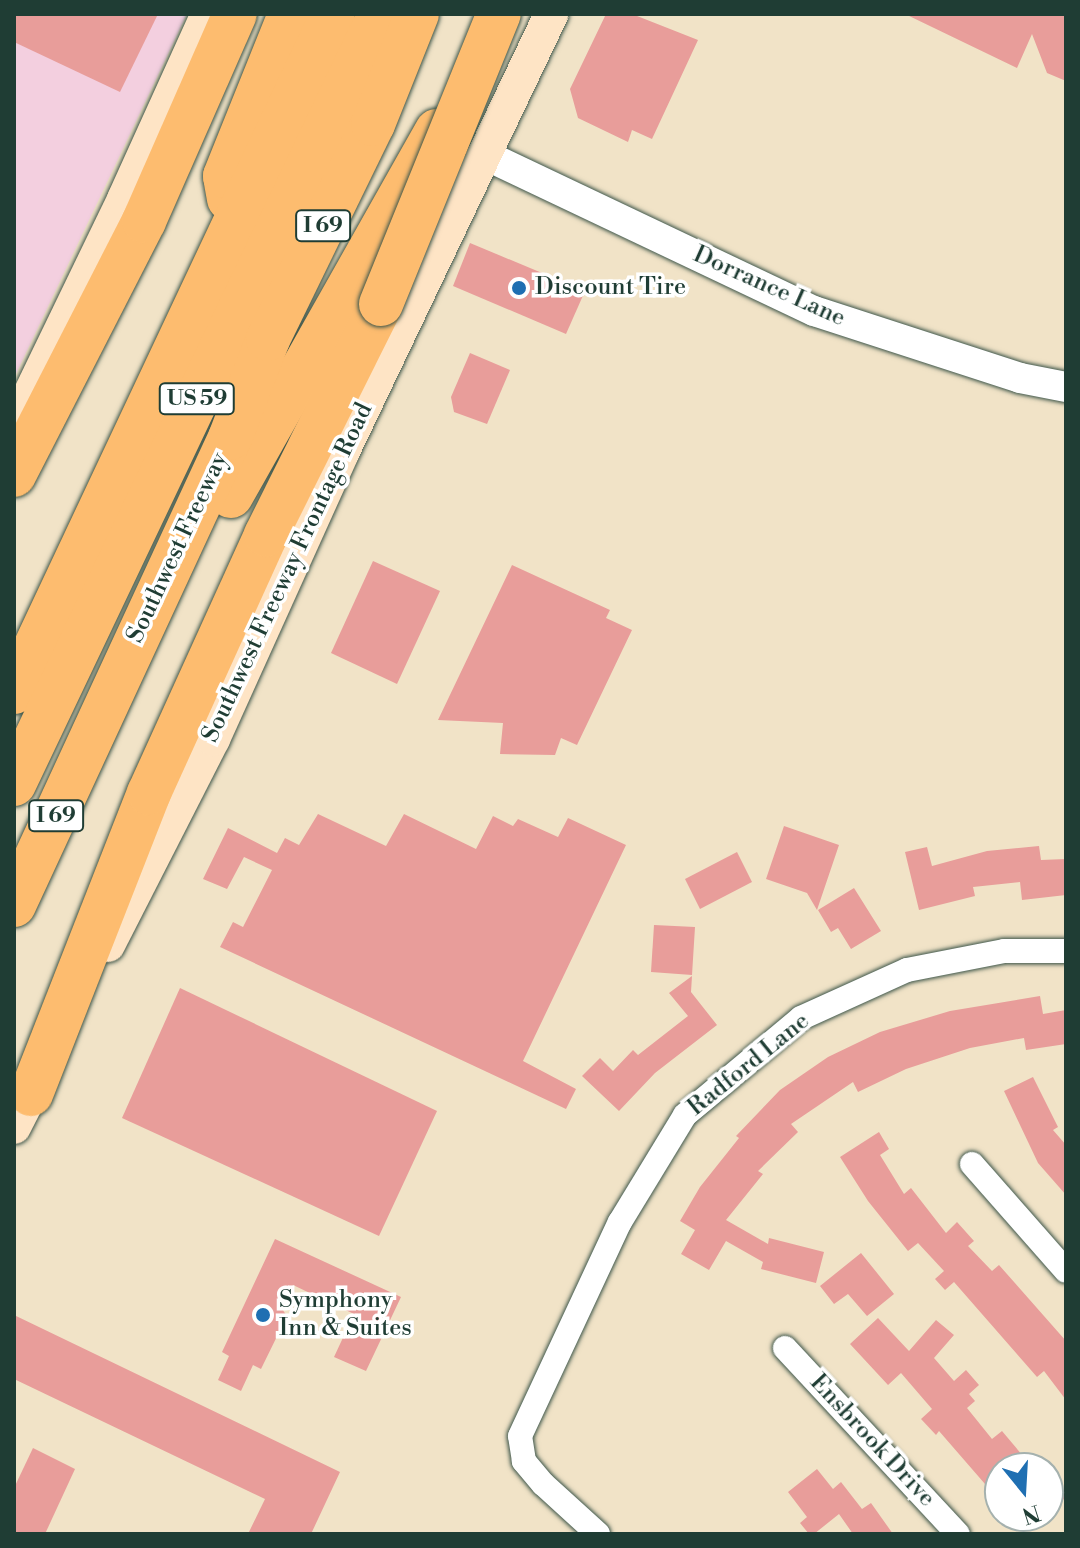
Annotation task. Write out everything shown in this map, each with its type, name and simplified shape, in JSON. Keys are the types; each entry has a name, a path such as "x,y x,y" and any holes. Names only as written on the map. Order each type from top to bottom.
{"highway":[{"path":"14,475 144,221 235,14"},
{"path":"233,228 225,176 290,14"},
{"path":"14,692 333,14"},
{"name":"US 59","path":"14,784 380,14"},
{"name":"Southwest Freeway","path":"14,905 230,438 268,339 373,124 417,14"},
{"path":"22,1110 149,793 266,535 381,304 499,14"},
{"path":"174,555 228,501 369,247 506,14"}],"main road":[{"path":"14,427 24,381 208,14"},
{"name":"Southwest Freeway Frontage Road","path":"22,1110 213,739 348,440 551,14"}],"street":[{"name":"Dorrance Lane","path":"485,155 814,311 1020,378 1066,387"},
{"name":"Radford Lane","path":"598,1534 543,1484 524,1461 520,1436 620,1222 685,1115 801,1018 907,970 1004,951 1066,951"},
{"path":"972,1164 1066,1271"},
{"name":"Ensbrook Drive","path":"785,1348 958,1534"}],"shaded area":[{"path":"14,14 187,14 14,378"}],"building":[{"path":"14,14 158,14 120,92 14,42"},
{"path":"606,14 632,14 698,40 652,139 632,130 628,142 578,118 570,89"},
{"path":"905,14 1066,14 1066,81 1047,73 1032,34 1017,68"},
{"name":"Discount Tire","path":"470,243 585,291 566,334 453,286"},
{"path":"470,353 510,370 487,424 454,412 451,397"},
{"path":"373,561 440,591 397,684 331,653"},
{"path":"512,565 610,610 606,618 632,630 577,745 561,738 555,755 500,754 503,723 438,720"},
{"path":"318,814 386,846 404,814 476,849 493,816 513,826 518,819 558,837 568,818 626,845 523,1061 576,1089 566,1109 220,947 233,922 243,927 272,870 244,857 227,889 203,879 228,828 277,853 285,838 299,845"},
{"path":"784,826 839,845 817,910 807,893 766,879"},
{"path":"1039,846 1041,860 1066,859 1066,895 1022,900 1020,882 973,887 975,896 919,910 905,852 927,847 932,866 987,851"},
{"path":"737,852 752,882 700,909 685,879"},
{"path":"854,888 881,931 851,949 838,928 831,932 818,910"},
{"path":"654,925 695,927 692,975 651,972"},
{"path":"692,976 691,992 717,1025 655,1073 619,1111 582,1076 600,1058 613,1071 633,1050 638,1055 688,1016 669,993"},
{"path":"180,988 437,1111 379,1236 122,1118"},
{"path":"1040,996 1043,1014 1066,1010 1066,1044 1026,1050 1024,1038 970,1048 906,1069 858,1092 853,1082 791,1124 798,1132 758,1171 763,1174 726,1220 768,1244 769,1238 824,1252 816,1283 761,1269 763,1262 726,1241 709,1270 681,1254 695,1230 680,1221 700,1187 739,1138 736,1136 780,1090 828,1057 880,1032 950,1011"},
{"path":"1033,1077 1058,1127 1053,1130 1066,1145 1066,1195 1038,1163 1004,1091"},
{"path":"879,1132 889,1149 880,1155 904,1194 911,1188 946,1233 957,1222 974,1241 968,1246 992,1271 999,1265 1066,1341 1066,1400 1044,1371 1037,1377 954,1282 945,1290 935,1279 944,1271 918,1243 908,1251 868,1201 840,1157"},
{"name":"Symphony Inn & Suites","path":"275,1239 401,1297 366,1371 334,1357 354,1314 293,1285 282,1309 287,1316 261,1369 253,1365 241,1391 218,1380 229,1356 222,1352"},
{"path":"861,1253 894,1294 867,1316 848,1294 834,1304 820,1286"},
{"path":"14,1315 340,1472 311,1534 248,1534 265,1499 14,1379"},
{"path":"878,1318 909,1351 936,1320 954,1335 934,1358 954,1381 966,1370 979,1385 969,1394 975,1401 967,1408 992,1439 1002,1431 1020,1452 984,1452 984,1483 939,1431 936,1435 921,1419 932,1409 901,1373 888,1385 850,1344"},
{"path":"33,1448 75,1469 45,1534 14,1534 14,1488"},
{"path":"817,1469 833,1489 841,1482 862,1509 871,1503 893,1534 853,1534 839,1514 814,1534 809,1534 800,1523 807,1517 788,1492"}],"place":[{"name":"Discount Tire","path":"519,288"},
{"name":"Symphony Inn & Suites","path":"263,1315"}]}
